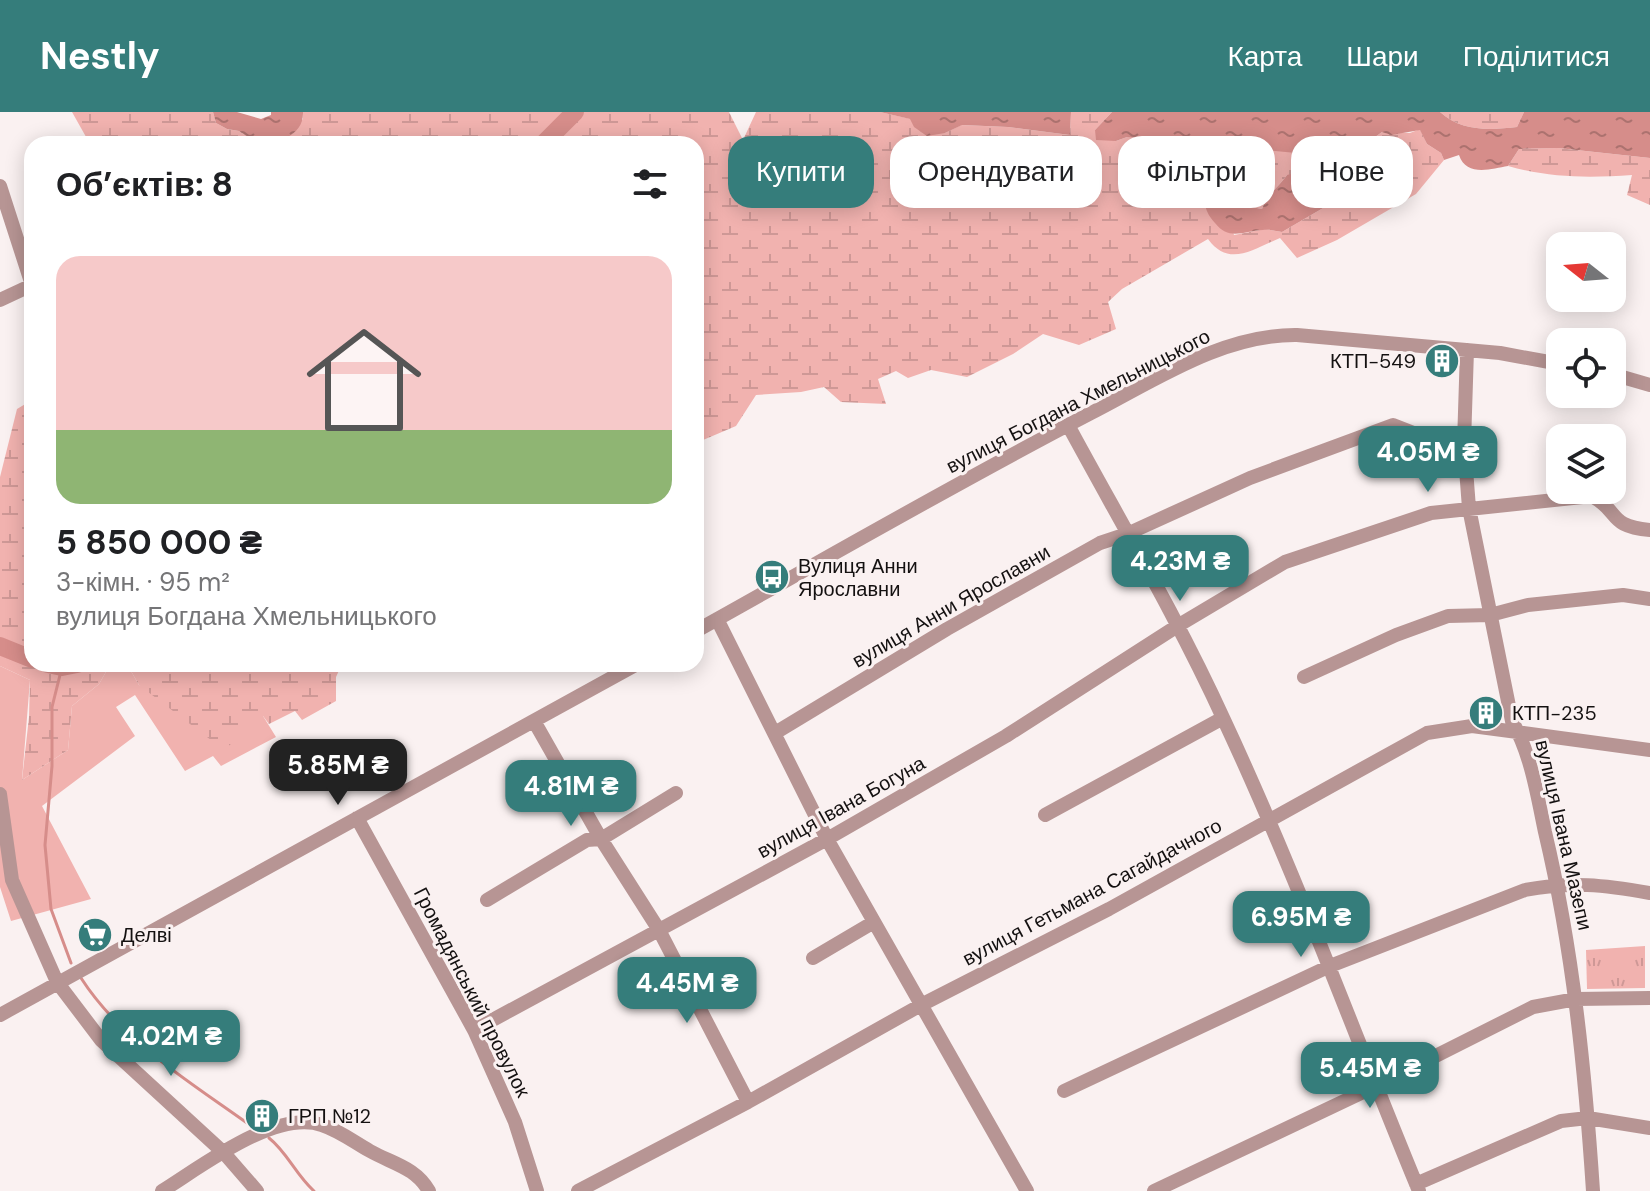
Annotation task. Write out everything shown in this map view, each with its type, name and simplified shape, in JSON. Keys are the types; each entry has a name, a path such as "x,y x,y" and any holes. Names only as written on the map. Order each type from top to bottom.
{"street":[{"path":"0,186 24,260"},
{"path":"0,300 24,289"},
{"name":"вулиця Богдана Хмельницького","path":"704,626 890,520 1068,425 1199,358 1243,342 1276,335 1325,337 1467,350 1546,362"},
{"name":"вулиця Івана Мазепи","path":"1467,350 1464,443 1469,508 1512,721 1526,750 1557,883 1576,999 1593,1191"},
{"path":"1626,378 1650,385"},
{"path":"1068,425 1179,625 1270,819 1417,1188 1561,1121 1588,1118 1650,1128"},
{"name":"вулиця Анни Ярославни","path":"775,733 1100,543 1127,534 1250,478 1393,425 1439,443 1464,443"},
{"name":"вулиця Івана Богуна","path":"474,1030 827,839 1006,736 1179,625 1285,562 1431,513 1592,496 1600,500 1613,518 1623,525 1650,530"},
{"path":"1304,677 1360,650 1448,616 1490,615 1528,605 1623,595 1650,599"},
{"path":"717,619 827,839 1027,1191"},
{"path":"0,1015 623,672"},
{"path":"1045,815 1223,718"},
{"path":"534,721 601,839 659,930 748,1102"},
{"name":"вулиця Гетьмана Сагайдачного","path":"578,1191 748,1102 921,1005 1109,909 1427,733 1472,726 1650,750"},
{"path":"487,900 587,840 601,839 676,793"},
{"path":"0,794 12,880 57,982 101,1040 224,1153 257,1191"},
{"name":"Громадянський провулок","path":"357,818 474,1030 515,1122 537,1191"},
{"path":"1064,1091 1330,966 1525,890 1557,883 1605,884 1650,893"},
{"path":"813,958 874,922"},
{"path":"1154,1191 1376,1086 1533,1007 1576,999 1650,998"},
{"path":"162,1191 241,1139 296,1122 319,1124 409,1168 421,1178 429,1191"}],"green space":[{"path":"72,112 213,112 216,123 246,136 86,136"},
{"path":"303,112 729,112 741,136 728,136 728,208 874,208 874,136 745,136 756,112 880,112 911,119 945,133 961,125 1070,135 1071,112 1112,112 1095,130 1118,140 1118,208 1227,208 1234,235 1265,229 1282,232 1323,208 1392,208 1337,240 1297,258 1280,238 1242,254 1224,253 1208,239 1122,289 1108,302 1116,329 1079,345 1043,334 1013,354 967,377 931,370 908,378 896,371 878,379 886,404 841,402 824,387 756,395 736,426 704,440 704,136 285,136 303,119"},
{"path":"1440,112 1524,112 1517,127 1487,129 1458,123"},
{"path":"1420,129 1427,144 1441,153 1444,160 1413,196 1413,136 1376,136 1382,132 1410,133"},
{"path":"1275,143 1291,144 1291,175 1287,175 1275,189"},
{"path":"1558,148 1650,158 1650,205 1627,195 1632,175 1570,176 1508,166 1519,149"},
{"path":"24,405 24,672 106,672 99,684 72,706 68,750 22,780 30,680 0,666 0,477 17,409"},
{"path":"0,666 30,680 22,780 68,750 72,706 99,684 106,672 131,672 139,685 263,716 276,737 221,766 213,756 185,771 135,695 116,707 135,736 42,806 91,899 11,921 0,887"},
{"path":"131,672 338,672 336,701 302,720 295,711 269,724 263,716 224,750 139,685"},
{"path":"1645,946 1645,988 1587,989 1586,950"}],"water":[{"path":"213,112 237,112 261,119 271,115 271,112 303,112 299,127 290,136 246,136 216,123"},
{"path":"880,112 1071,112 1070,135 962,125 945,133 927,136 914,127 910,119"},
{"path":"1112,112 1440,112 1458,123 1487,129 1517,127 1524,112 1650,112 1650,158 1558,148 1519,149 1508,166 1480,170 1467,166 1459,155 1444,160 1441,153 1427,144 1420,130 1391,135 1382,132 1376,136 1291,136 1291,153 1275,151 1275,136 1118,136 1116,141 1102,140 1102,136 1096,136 1095,130"},
{"path":"1291,174 1291,208 1323,208 1282,232 1226,232 1209,214 1207,208 1275,208 1275,189"}],"waterway":[{"path":"551,136 575,112"},
{"path":"0,646 24,656"},
{"path":"61,672 52,707 52,766 45,845 51,909 71,963"},
{"path":"81,978 117,1023 138,1042 254,1128"},
{"path":"269,1138 314,1191"}],"place":[{"name":"КТП-549","path":"1442,361"},
{"name":"Вулиця Анни Ярославни","path":"772,577"},
{"name":"КТП-235","path":"1486,713"},
{"name":"Делві","path":"95,935"},
{"name":"ГРП №12","path":"262,1116"}]}
